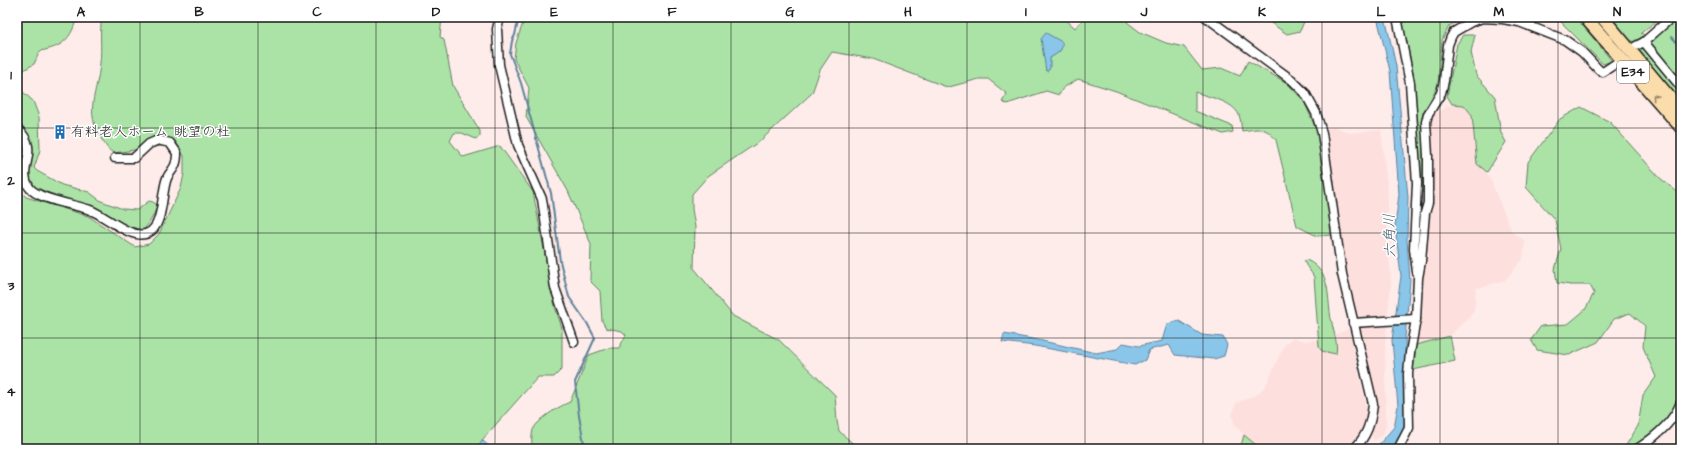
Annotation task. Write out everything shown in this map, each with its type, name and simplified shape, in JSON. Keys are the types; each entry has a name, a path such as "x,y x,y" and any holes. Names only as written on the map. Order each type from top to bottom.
{"highway":[{"name":"E34","path":"1585,17 1681,126"},
{"name":"E34","path":"1602,17 1681,111"}],"street":[{"path":"500,17 497,29 499,64 502,79 518,145 542,199 556,288 574,342"},
{"path":"1206,17 1292,80 1305,93 1316,113 1322,133 1342,274 1373,404 1371,421 1367,433 1354,449"},
{"path":"1397,17 1410,83 1417,183 1414,249 1418,278"},
{"path":"1636,46 1644,42 1672,17"},
{"path":"1398,449 1409,428 1408,374 1425,213 1428,203 1426,122 1428,114 1441,93 1444,81 1448,45 1454,32 1471,22 1482,18 1503,19 1519,22 1565,40 1582,52 1599,70 1603,72 1615,64"},
{"path":"1644,42 1681,87"},
{"path":"17,128 25,137 29,146 25,174 28,187 34,192 62,203 91,210 137,235 148,234 156,226 167,178 176,165 177,153 170,143 158,140 149,144 134,158 115,158"},
{"path":"1353,323 1413,319"},
{"path":"1637,449 1653,438 1678,412 1681,402"}],"shaded area":[{"path":"1452,104 1464,105 1472,115 1477,164 1487,172 1512,232 1525,241 1523,259 1505,280 1476,289 1474,311 1450,336 1416,345 1431,193 1430,122 1434,114"},
{"path":"1335,127 1350,133 1381,130 1388,196 1387,220 1391,282 1385,346 1386,424 1383,435 1374,440 1372,435 1377,418 1377,400 1345,269 1327,128"},
{"path":"1349,329 1367,410 1364,430 1358,441 1348,449 1261,449 1244,435 1235,425 1232,415 1236,403 1258,394 1266,385 1284,346 1292,338 1305,341 1318,340 1319,347 1337,348 1335,335"}],"green space":[{"path":"17,17 77,17 72,31 65,41 55,47 40,51 34,64 22,71 17,76"},
{"path":"102,17 442,17 440,37 444,40 453,86 480,131 480,136 476,139 462,133 454,133 450,141 463,157 500,146 533,192 555,307 562,328 562,369 554,377 538,377 482,440 477,449 17,449 17,187 26,197 88,216 135,247 149,244 159,234 181,188 184,174 184,155 170,147 161,146 114,153 107,148 96,129 92,110 99,74"},
{"path":"525,17 1063,17 1075,28 1085,17 1129,17 1127,22 1140,32 1166,43 1184,47 1202,70 1221,68 1240,76 1248,61 1287,83 1304,101 1318,134 1332,235 1317,236 1297,226 1276,140 1265,130 1257,129 1242,131 1240,117 1236,110 1220,100 1195,92 1195,111 1232,126 1233,132 1223,134 1116,91 1078,79 1063,88 1059,95 1046,91 1007,104 1002,102 1007,94 988,79 979,79 949,87 873,59 832,52 820,70 812,93 760,141 708,176 692,194 692,209 695,227 694,268 733,316 779,340 835,395 839,431 859,449 532,449 532,435 535,426 549,414 570,402 589,355 609,348 619,348 626,335 622,331 606,328 602,321 600,291 590,281 591,244 568,191 526,117 529,88 514,59 516,43","holes":["1062,45 1060,51 1050,58 1046,71 1045,59"]},
{"path":"1262,17 1306,17 1300,31 1287,34"},
{"path":"1401,17 1466,17 1449,26 1442,40 1438,84 1422,118 1424,190 1420,195 1413,71"},
{"path":"1556,17 1576,17 1612,61 1603,64"},
{"path":"1610,17 1661,17 1641,33 1652,40 1681,17 1681,101"},
{"path":"1463,35 1475,35 1471,52 1476,75 1495,97 1501,133 1506,142 1487,172 1477,164 1472,115 1464,105 1452,104 1447,96 1457,44"},
{"path":"17,79 23,92 33,101 39,117 40,150 34,168 62,185 89,192 101,201 123,209 137,210 149,201 153,202 157,205 155,212 141,232 35,187 28,175 28,141 24,128 17,121"},
{"path":"1581,107 1610,122 1660,178 1681,195 1681,395 1675,412 1650,439 1630,449 1625,447 1638,426 1643,395 1656,377 1643,347 1645,326 1630,313 1614,319 1598,342 1569,355 1537,350 1531,340 1541,326 1568,324 1585,310 1594,293 1590,285 1557,283 1555,269 1561,249 1555,220 1526,187 1528,162 1560,119"},
{"path":"1306,260 1314,264 1319,269 1326,282 1336,342 1336,354 1322,351 1319,347 1314,277 1304,261"},
{"path":"1450,336 1455,361 1413,370 1416,345"},
{"path":"1244,435 1261,449 1240,449"}],"water":[{"path":"1377,17 1385,17 1396,66 1408,197 1407,240 1410,280 1405,338 1406,420 1402,434 1392,449 1375,449 1394,427 1398,406 1392,340 1401,276 1395,226 1399,194 1390,71"},
{"path":"1046,33 1062,42 1061,50 1050,58 1050,68 1048,71 1046,71 1041,39"},
{"path":"1179,321 1202,335 1223,337 1227,345 1224,356 1214,359 1175,355 1169,345 1149,350 1145,360 1135,365 1035,346 1002,342 1004,334 1096,353 1117,349 1123,343 1139,346 1162,341 1167,324"},
{"path":"482,440 492,449 477,449"}],"waterway":[{"path":"519,17 510,54 521,83 551,193 560,261 569,297 587,323 595,338 575,382 585,449"},
{"path":"1672,37 1681,47"}],"place":[{"name":"有料老人ホーム 眺望の杜","path":"60,132"}],"water label":[{"name":"六角川","path":"1390,236"}]}
